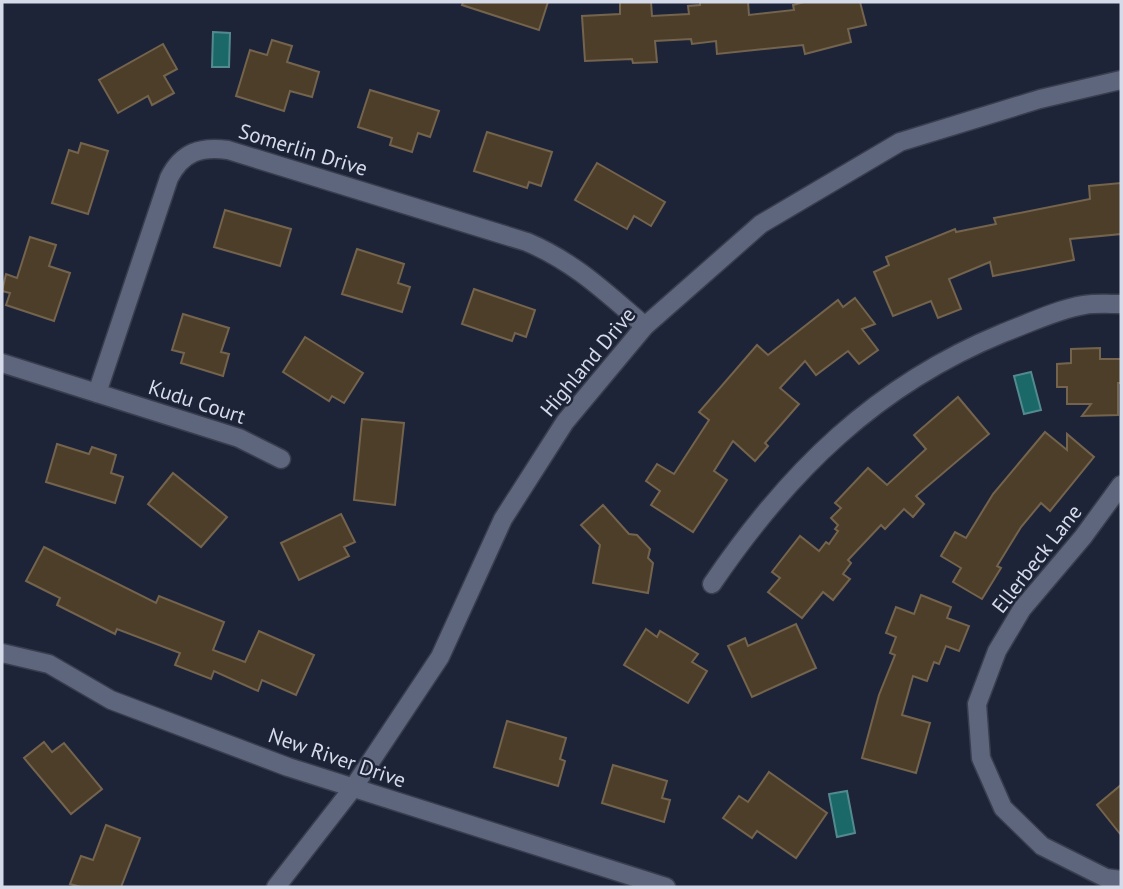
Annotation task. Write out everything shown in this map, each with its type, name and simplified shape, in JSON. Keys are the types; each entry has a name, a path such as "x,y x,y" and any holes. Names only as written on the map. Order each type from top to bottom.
{"street":[{"name":"Highland Drive","path":"276,887 353,788 440,657 503,519 565,422 645,326 761,224 900,142 1040,99 1121,80"},
{"name":"Somerlin Drive","path":"97,393 169,178 182,159 191,152 202,149 228,150 527,242 584,273 645,326"},
{"path":"712,584 746,535 797,474 888,394 977,344 1027,324 1083,305 1121,304"},
{"path":"2,363 97,393"},
{"name":"Kudu Court","path":"97,393 239,438 281,458"},
{"name":"Ellerbeck Lane","path":"1121,485 1083,537 1022,609 997,652 977,704 981,758 1003,808 1042,846 1106,878 1121,880"},
{"name":"New River Drive","path":"2,653 49,664 111,700 208,738 353,788 666,887"}],"shaded area":[{"path":"213,32 230,33 229,67 212,67"},
{"path":"1031,372 1041,410 1024,414 1014,376"},
{"path":"847,791 855,833 837,837 829,794"}],"building":[{"path":"463,2 548,2 539,30 462,5"},
{"path":"620,2 651,2 652,16 689,14 688,6 700,5 700,2 748,2 749,15 794,10 793,5 804,2 860,2 866,25 848,29 851,42 805,54 803,45 717,54 716,41 692,44 691,39 655,41 657,62 633,63 632,59 585,61 582,16 620,14"},
{"path":"272,40 292,46 287,62 319,72 312,97 290,91 284,111 236,96 250,50 267,55"},
{"path":"163,44 177,69 164,76 174,93 152,105 148,96 118,113 99,80"},
{"path":"370,90 439,111 430,137 418,133 412,152 390,145 392,138 358,127"},
{"path":"487,132 552,152 541,186 529,182 527,188 474,171"},
{"path":"81,143 108,151 88,214 52,203 69,150 78,153"},
{"path":"597,163 665,202 651,226 634,216 627,229 575,200"},
{"path":"1121,183 1121,234 1070,239 1074,260 993,276 990,262 949,279 961,309 938,318 931,301 893,316 874,272 889,265 886,257 955,229 956,232 996,224 994,218 1090,199 1089,186"},
{"path":"225,210 291,229 280,266 214,247"},
{"path":"30,237 56,245 49,266 70,273 54,321 6,305 10,293 2,291 6,274 17,278"},
{"path":"357,249 404,264 398,283 410,287 402,312 342,294"},
{"path":"474,289 535,310 526,337 515,333 512,341 462,324"},
{"path":"855,298 875,324 862,329 878,350 859,364 848,351 816,375 805,361 780,388 799,404 765,443 768,446 755,461 733,441 714,471 727,480 693,532 651,505 660,491 646,481 657,464 674,474 709,420 699,412 757,345 768,355 838,300 843,307"},
{"path":"183,314 229,328 221,352 229,354 223,376 181,363 184,353 172,350"},
{"path":"305,337 363,373 344,403 332,396 329,401 283,372"},
{"path":"1100,348 1100,359 1121,359 1118,415 1082,416 1091,404 1067,404 1067,387 1057,387 1057,364 1071,363 1071,349"},
{"path":"958,397 989,434 916,496 924,504 913,517 904,509 885,529 881,525 848,560 851,563 843,574 850,579 833,600 823,592 802,618 768,592 780,578 772,572 800,536 819,551 826,542 829,544 838,531 835,529 838,525 831,518 841,508 835,503 868,468 887,485 926,449 914,435"},
{"path":"362,419 404,423 395,505 354,500"},
{"path":"1045,432 1067,450 1067,434 1094,457 1050,511 1041,503 1021,527 997,566 1001,568 982,599 953,582 961,568 941,556 955,532 966,538 993,494"},
{"path":"57,444 89,454 92,447 116,455 111,473 123,477 115,503 46,482"},
{"path":"173,473 227,517 201,547 148,504"},
{"path":"603,505 629,534 637,535 650,549 648,558 653,563 648,593 593,583 600,545 581,525"},
{"path":"341,514 355,542 344,547 349,556 299,580 281,543"},
{"path":"44,547 156,603 159,596 224,622 213,650 245,662 259,631 314,655 296,695 262,680 258,691 214,671 211,679 175,665 180,653 117,629 115,634 57,605 60,598 26,581"},
{"path":"921,595 951,607 947,618 969,626 959,651 946,646 939,664 934,662 927,681 913,676 902,715 930,723 916,773 862,758 879,695 895,655 890,653 896,637 886,633 896,607 914,614"},
{"path":"796,624 816,668 752,697 728,646 745,638 748,646"},
{"path":"646,629 657,637 660,631 698,654 692,662 707,671 688,703 624,665"},
{"path":"507,721 566,738 560,759 565,761 558,786 494,767"},
{"path":"44,742 52,752 64,743 102,789 71,814 24,758"},
{"path":"613,765 667,781 662,798 670,800 664,822 602,803"},
{"path":"769,772 827,813 796,858 757,831 752,838 723,818 739,796 748,802"},
{"path":"1121,785 1121,835 1097,805"},
{"path":"106,825 140,838 121,887 81,887 70,884 81,856 93,860"}]}
